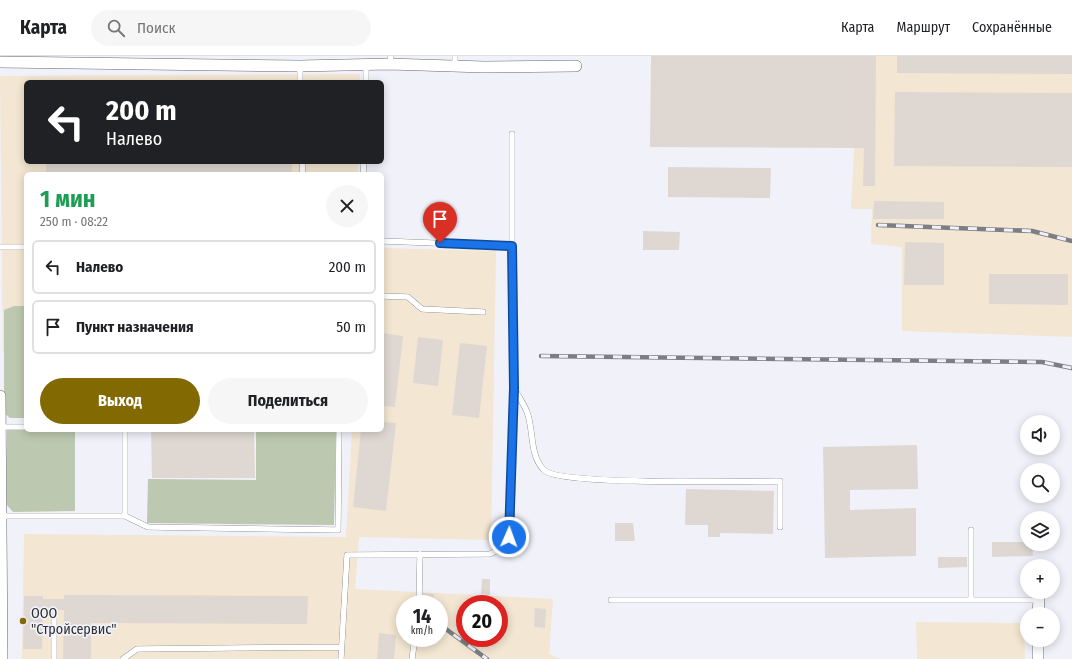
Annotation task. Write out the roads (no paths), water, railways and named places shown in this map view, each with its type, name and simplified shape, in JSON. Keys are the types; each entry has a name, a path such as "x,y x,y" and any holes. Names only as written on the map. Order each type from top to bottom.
{"street":[{"path":"0,62 300,66 366,64 390,60 576,66"},
{"path":"0,396 2,659"},
{"path":"1038,600 1038,607"},
{"path":"1038,647 1038,659"}],"lane":[{"path":"366,64 366,80"},
{"path":"300,66 300,80"},
{"path":"341,659 347,555 490,554 502,548 509,537 514,388 512,134"},
{"path":"384,241 512,246"},
{"path":"0,247 24,247"},
{"path":"384,296 408,297 422,309 483,312"},
{"path":"514,388 527,412 537,460 545,471 558,476 594,480 780,481 780,527"},
{"path":"0,427 24,427"},
{"path":"125,432 125,516"},
{"path":"2,516 125,516 148,527 338,530 339,432"},
{"path":"971,530 971,600"},
{"path":"419,595 420,554"},
{"path":"612,600 1038,600"},
{"path":"54,617 54,659"},
{"path":"123,659 137,649 341,647"},
{"path":"412,659 414,647"}],"railway":[{"path":"878,225 1032,231 1072,241"},
{"path":"541,356 1042,362 1072,368"},
{"path":"448,631 487,659"}],"place":[{"name":"ООО \"Стройсервис\"","path":"23,621"}]}
